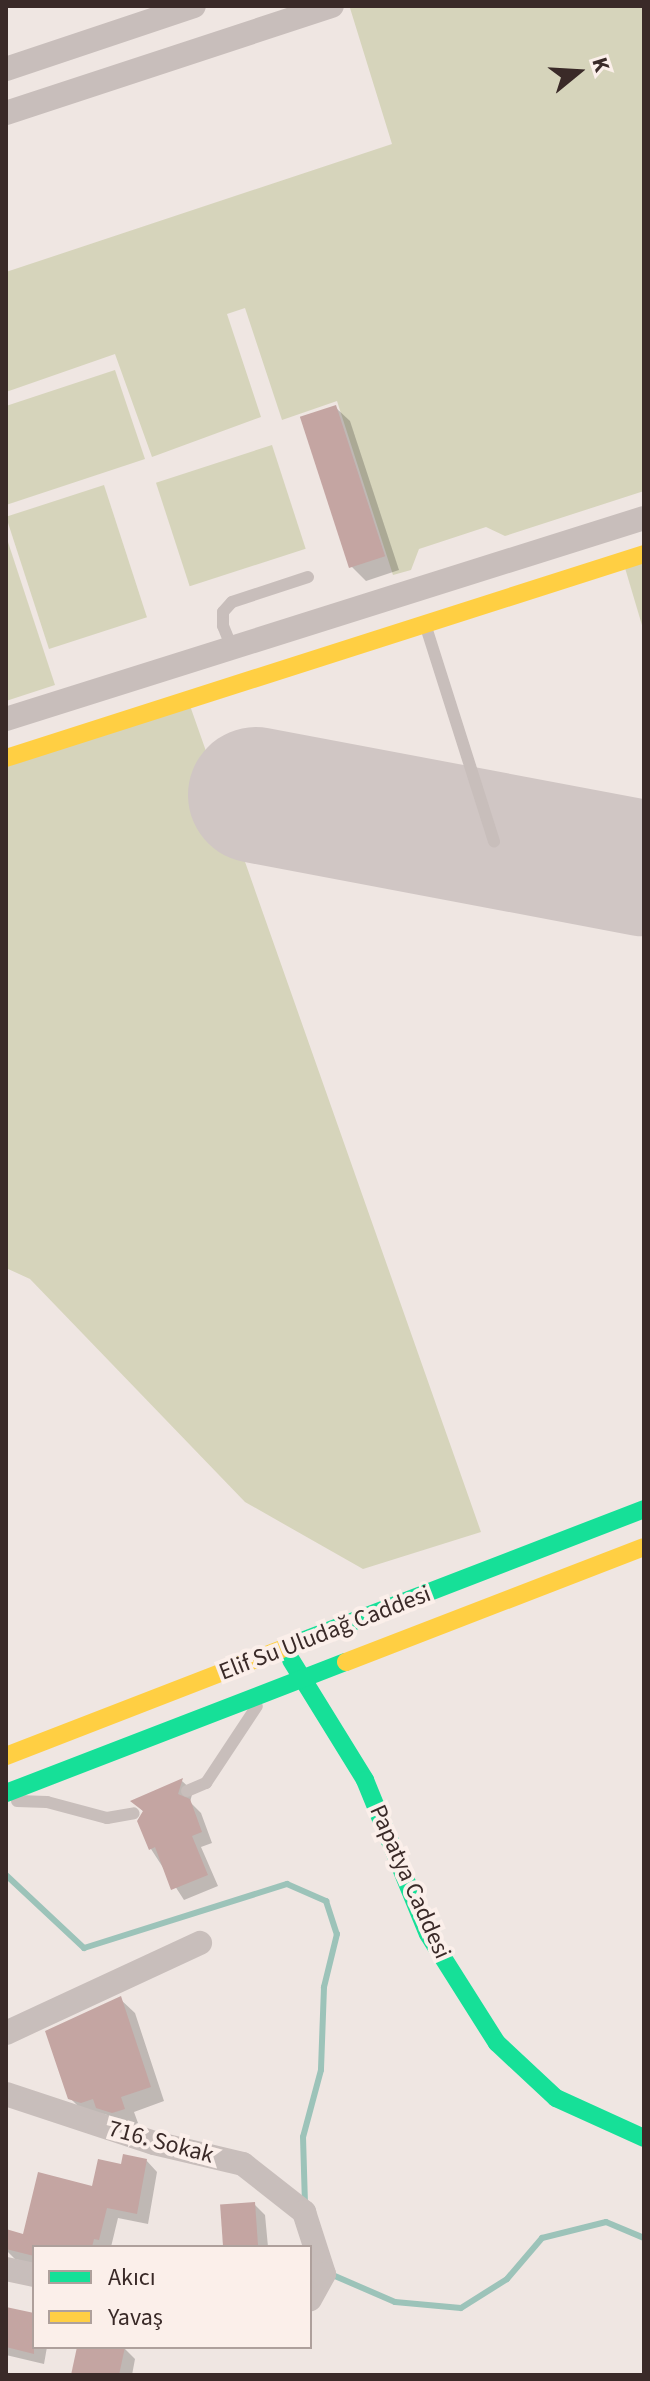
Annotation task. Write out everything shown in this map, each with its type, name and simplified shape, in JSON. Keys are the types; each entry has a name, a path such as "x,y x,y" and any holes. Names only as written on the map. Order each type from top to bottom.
{"main road":[{"path":"6,758 644,554"},
{"name":"Elif Su Uludağ Caddesi","path":"6,1756 644,1509"},
{"name":"Elif Su Uludağ Caddesi","path":"6,1793 644,1547"},
{"name":"Papatya Caddesi","path":"286,1649 301,1680 365,1780 428,1934 497,2043 556,2098 644,2138"}],"street":[{"path":"6,69 194,6"},
{"path":"6,113 332,6"},
{"path":"6,719 644,518"},
{"path":"415,590 425,624"},
{"path":"232,648 243,682"},
{"path":"6,737 6,751"},
{"path":"6,2033 200,1943"},
{"name":"716. Sokak","path":"6,2094 154,2143 243,2164 304,2212 324,2274 312,2295"},
{"path":"6,2269 32,2275"}],"lane":[{"path":"232,648 223,626 223,612 232,602 308,577"},
{"path":"425,624 494,841"},
{"path":"187,1791 206,1783 236,1730 271,1691"},
{"path":"6,1801 47,1802 107,1818 134,1813"}],"shaded area":[{"path":"644,6 644,491 505,536 486,527 419,549 411,570 393,575 337,401 282,420 245,308 227,314 261,417 152,457 115,354 6,392 6,272 392,144 350,8"},
{"path":"115,370 145,459 6,505 6,406"},
{"path":"272,445 306,549 190,586 156,483"},
{"path":"104,485 147,617 49,649 6,517"},
{"path":"6,536 55,685 6,701"},
{"path":"644,562 644,632 625,568"},
{"path":"188,700 481,1532 363,1569 245,1502 30,1279 6,1268 6,767"}],"building":[{"path":"336,405 385,556 349,568 300,417"},
{"path":"183,1778 178,1794 190,1799 202,1832 192,1836 208,1875 171,1890 155,1847 149,1850 137,1821 143,1811 130,1801"},
{"path":"121,1996 151,2087 121,2097 125,2109 112,2113 96,2108 93,2099 81,2103 68,2099 45,2031"},
{"path":"123,2154 147,2159 137,2214 107,2208 99,2240 94,2239 92,2245 32,2245 32,2256 6,2249 6,2229 23,2234 38,2172 92,2186 98,2159 121,2164"},
{"path":"255,2202 258,2245 223,2245 220,2204"},
{"path":"6,2307 32,2313 34,2354 6,2347"},
{"path":"77,2349 125,2349 119,2375 71,2375"}],"waterway":[{"path":"6,1875 84,1948 287,1884 326,1901 337,1934 324,1987 321,2070 303,2137 305,2205"},
{"path":"328,2273 395,2302 461,2308 507,2279 542,2238 606,2222 644,2238"}],"runway":[{"path":"256,795 644,868"}],"traffic: fast":[{"path":"297,1643 644,1509"},
{"path":"291,1660 365,1780 428,1934 497,2043 556,2098 644,2138"},
{"path":"6,1793 346,1662"}],"traffic: slow":[{"path":"6,758 644,554"},
{"path":"346,1662 644,1547"},
{"path":"6,1756 297,1643"}]}
